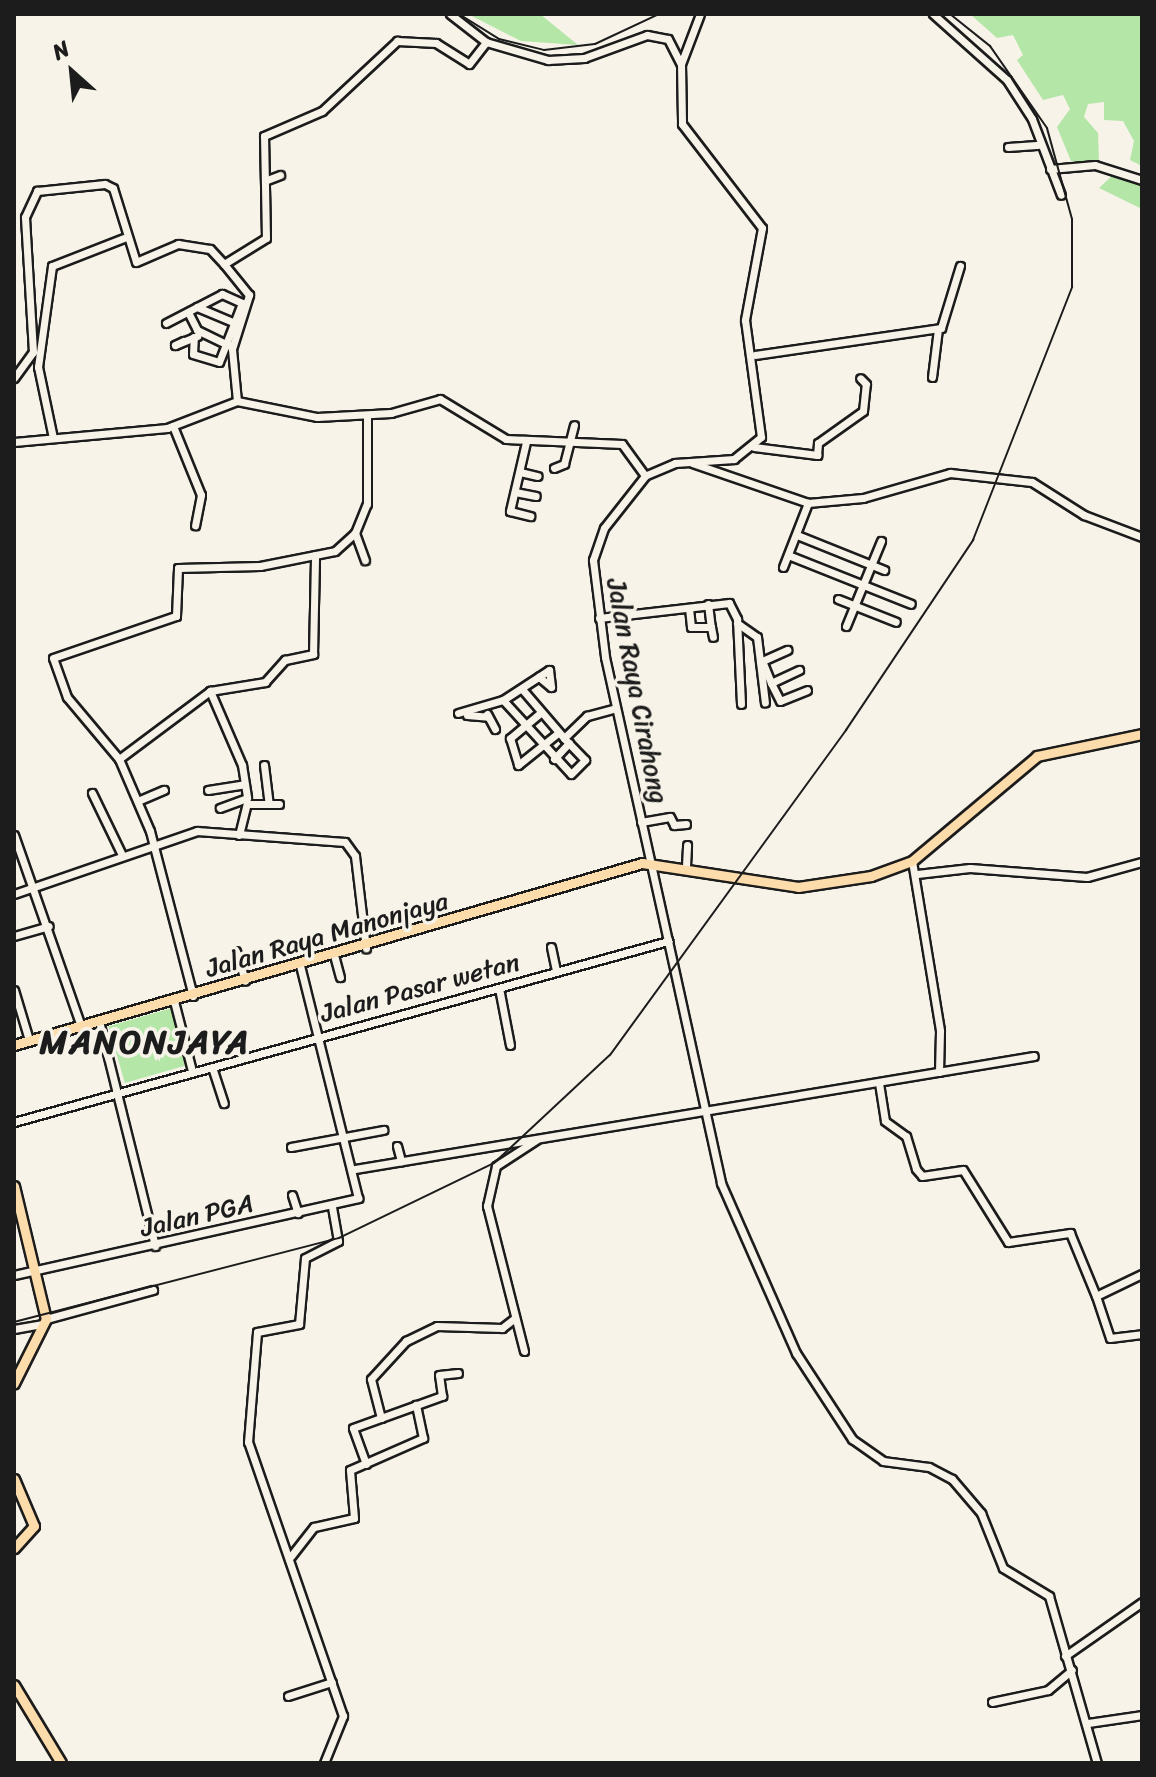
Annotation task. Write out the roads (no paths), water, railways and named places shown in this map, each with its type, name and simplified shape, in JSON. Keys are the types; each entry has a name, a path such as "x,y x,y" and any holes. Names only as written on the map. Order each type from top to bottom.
{"main road":[{"path":"650,862 808,887 912,861 1037,756 1142,734"},
{"name":"Jalan Raya Manonjaya","path":"14,1045 366,948 650,862"},
{"path":"14,1186 17,1213 36,1271 44,1321 14,1383"},
{"path":"14,1479 18,1503 34,1526 14,1548"},
{"path":"14,1685 61,1763"}],"street":[{"path":"450,14 486,42 567,60 658,35 681,64"},
{"path":"14,442 173,426 237,401 306,417 367,415 440,399 506,439 568,445 622,444 645,476 689,462 734,459 754,447 761,432 755,355 746,313 762,228 682,124 681,64 700,14"},
{"path":"933,14 998,69 1031,117 1061,195"},
{"path":"224,264 266,238 266,134 322,111 397,41 441,44 469,64 486,42"},
{"path":"1008,147 1040,145"},
{"path":"1050,169 1095,165 1142,180"},
{"path":"267,180 280,175"},
{"path":"53,438 34,365 36,312 25,217 32,196 54,185 105,184 113,188 124,238 138,263 178,244 210,249 249,295 230,346 215,364 193,354 198,335 188,312"},
{"path":"14,378 34,365 52,266 124,238"},
{"path":"932,377 938,329 960,266"},
{"path":"166,323 228,295 242,304 230,346 237,401"},
{"path":"196,307 235,323"},
{"path":"755,355 938,329"},
{"path":"183,341 175,345 198,335 230,346"},
{"path":"754,447 817,455 818,444 863,411 866,386 860,378"},
{"path":"193,996 140,800 119,759 62,690 56,655 176,616 178,568 329,554 355,533 367,504 367,415"},
{"path":"554,468 562,467 574,425"},
{"path":"173,426 201,495 195,525"},
{"path":"526,442 510,512 530,516"},
{"path":"689,462 808,503 974,473 997,483 1032,482 1084,515 1142,537"},
{"path":"520,472 538,476"},
{"name":"Jalan Raya Cirahong","path":"645,476 595,550 599,618 668,941"},
{"path":"515,492 536,496"},
{"path":"783,567 808,503"},
{"path":"355,533 365,560"},
{"path":"797,535 884,570"},
{"path":"846,626 881,541"},
{"path":"119,759 210,691 265,682 285,660 313,654 315,555"},
{"path":"788,555 911,604"},
{"path":"838,599 896,622"},
{"path":"599,618 729,603 737,623 741,704"},
{"path":"708,604 713,637"},
{"path":"689,608 691,627 711,627"},
{"path":"737,623 755,633 765,703"},
{"path":"761,661 787,650"},
{"path":"761,661 780,701 807,690"},
{"path":"771,683 799,670"},
{"path":"460,714 487,712 539,677"},
{"path":"503,700 522,728 571,774 585,760 539,714 522,689"},
{"path":"210,691 245,784 247,804 239,835"},
{"path":"539,714 510,738 518,765 564,738 587,716 616,708"},
{"path":"487,712 495,729"},
{"path":"548,722 555,715"},
{"path":"554,759 564,738"},
{"path":"264,765 269,804"},
{"path":"208,790 245,784"},
{"path":"140,800 164,790"},
{"path":"92,793 121,853"},
{"path":"220,808 279,804"},
{"path":"641,822 670,817 674,825 686,824"},
{"path":"14,894 121,853 197,831 351,845 366,948"},
{"path":"14,835 36,886 81,1026"},
{"path":"686,866 687,845"},
{"path":"912,861 917,874 939,1072"},
{"path":"917,874 970,868 1083,877 1142,862"},
{"path":"14,936 49,926"},
{"path":"668,941 705,1111 739,1231 831,1412 883,1461 929,1467 961,1488 981,1513 1003,1568 1049,1596 1097,1763"},
{"name":"Jalan Pasar wetan","path":"14,1122 668,941"},
{"path":"551,947 556,971"},
{"path":"236,951 245,981"},
{"path":"334,955 340,977"},
{"path":"300,965 355,1169 1034,1056"},
{"path":"499,988 510,1045"},
{"path":"14,990 29,1040"},
{"path":"174,1001 192,1071"},
{"path":"99,1021 155,1246"},
{"path":"212,1067 224,1103"},
{"path":"879,1083 885,1121 903,1131 922,1176 963,1170 1008,1242 1070,1233 1110,1338 1142,1334"},
{"path":"291,1147 347,1140 383,1130"},
{"path":"524,1351 487,1206 496,1166 537,1139"},
{"path":"397,1146 401,1161"},
{"name":"Jalan PGA","path":"14,1275 332,1206 360,1196 355,1169"},
{"path":"292,1195 298,1213"},
{"path":"324,1763 343,1716 291,1556 248,1442 257,1332 298,1327 305,1258 338,1241 332,1206"},
{"path":"1096,1296 1142,1274"},
{"path":"14,1329 153,1290"},
{"path":"381,1418 371,1379 406,1341 437,1326 502,1328 515,1318"},
{"path":"366,1464 352,1431 443,1396 439,1375 458,1373"},
{"path":"291,1556 314,1527 354,1518 347,1473 423,1438 416,1405"},
{"path":"1065,1656 1142,1602"},
{"path":"992,1702 1048,1690 1072,1670"},
{"path":"288,1696 332,1682"},
{"path":"1088,1723 1142,1715"}],"railway":[{"path":"459,14 499,39 544,50 595,44 659,14"},
{"path":"14,1322 339,1238 494,1163 610,1055 846,730 973,540 1072,287 1072,219 1047,128 990,46 950,14"}],"district":[{"name":"MANONJAYA","path":"145,1043"}]}
